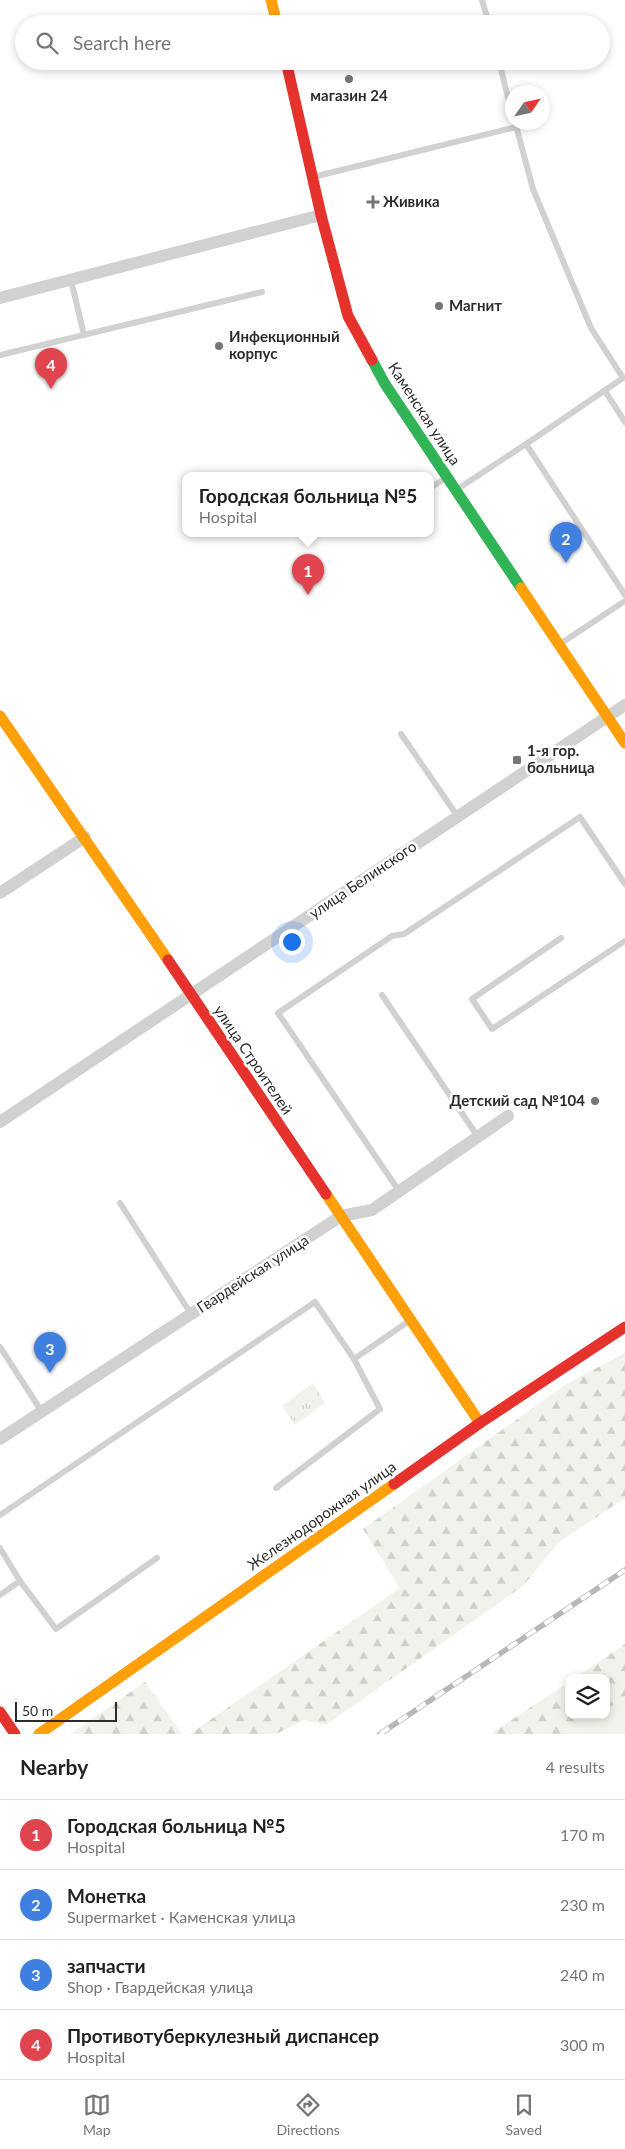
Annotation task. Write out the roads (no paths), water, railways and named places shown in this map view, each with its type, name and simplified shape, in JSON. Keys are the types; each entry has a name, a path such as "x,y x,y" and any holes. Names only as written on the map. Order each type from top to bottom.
{"street":[{"path":"271,0 275,15"},
{"name":"Каменская улица","path":"288,70 321,215 348,316 385,384 625,743"},
{"path":"0,298 321,215"},
{"name":"улица Белинского","path":"0,1122 625,705"},
{"name":"улица Строителей","path":"0,716 85,837 480,1423"},
{"path":"0,894 85,837"},
{"name":"Гвардейская улица","path":"0,1439 341,1216 372,1210 508,1116"},
{"name":"Железнодорожная улица","path":"39,1734 480,1423 625,1327"},
{"path":"0,1712 15,1734"}],"lane":[{"path":"482,0 486,15"},
{"path":"501,70 505,85"},
{"path":"313,177 505,128"},
{"path":"456,490 624,378 591,328 533,189 516,130"},
{"path":"70,280 84,335"},
{"path":"0,355 262,292"},
{"path":"605,391 625,422"},
{"path":"526,444 625,594"},
{"path":"434,485 447,477"},
{"path":"559,645 625,601"},
{"path":"401,734 458,817"},
{"path":"399,1191 278,1013 392,936 404,934 580,817 625,884"},
{"path":"561,938 472,999 492,1029 625,941"},
{"path":"382,995 478,1137"},
{"path":"120,1203 191,1314"},
{"path":"0,1515 315,1302 354,1359 380,1409 276,1488"},
{"path":"354,1359 411,1320"},
{"path":"0,1347 42,1412"},
{"path":"0,1548 20,1581 56,1629 157,1558"},
{"path":"0,1595 20,1581"}],"railway":[{"path":"380,1734 625,1570"}],"place":[{"name":"магазин 24","path":"349,79"},
{"name":"Живика","path":"373,202"},
{"name":"Магнит","path":"439,306"},
{"name":"Инфекционный корпус","path":"219,346"},
{"name":"Противотуберкулезный диспансер","path":"51,389"},
{"name":"Монетка","path":"566,563"},
{"name":"Городская больница №5","path":"308,595"},
{"name":"1-я гор. больница","path":"517,760"},
{"name":"Детский сад №104","path":"595,1101"},
{"name":"запчасти","path":"50,1373"}]}
